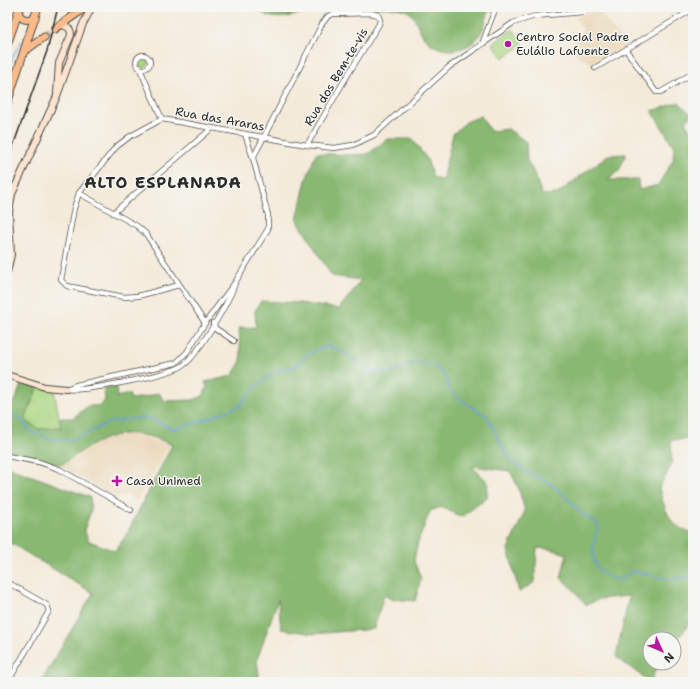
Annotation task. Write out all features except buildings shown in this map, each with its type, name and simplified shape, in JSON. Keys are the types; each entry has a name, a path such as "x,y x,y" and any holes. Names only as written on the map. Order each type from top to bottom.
{"main road":[{"path":"7,104 36,18 38,7"},
{"path":"59,27 86,7"},
{"path":"19,10 20,17 26,20 36,18"},
{"path":"7,44 19,10"},
{"path":"25,51 44,37"}],"street":[{"path":"7,272 12,255 9,204 57,96 83,24 92,7"},
{"path":"482,44 496,7"},
{"name":"Rua das Araras","path":"179,285 138,296 124,297 66,286 61,280 74,208 79,193 122,142 162,119 307,145 334,148 353,146 374,135 449,67 519,20 535,16 574,13 591,10 595,7"},
{"path":"595,68 693,9"},
{"name":"Rua dos Bem-te-vis","path":"264,138 324,20 333,14 375,14 380,18 379,24 307,145"},
{"path":"57,96 59,63 71,30 69,27 59,27"},
{"path":"626,50 656,92 661,92 693,73"},
{"path":"140,69 162,119"},
{"path":"113,213 211,129"},
{"path":"182,363 205,323 236,281 264,236 269,223 253,158 245,134"},
{"path":"253,158 264,138"},
{"path":"79,193 137,226 146,234 205,323"},
{"path":"7,375 45,387 66,389 76,385 171,364 182,363 194,355 231,294 236,281"},
{"path":"212,327 234,341"},
{"path":"7,456 39,462 59,469 131,510"},
{"path":"7,582 46,605 49,610 8,682"}],"shaded area":[{"path":"598,9 626,46 594,66 570,50 570,47 584,29 575,18"},
{"name":"Casa Unimed","path":"113,436 142,436 169,446 137,501 127,495 117,498 61,466"}],"green space":[{"path":"256,7 317,7 294,15 277,18 262,13"},
{"path":"353,7 490,7 486,22 479,36 466,47 450,50 434,46 427,41 420,31 414,17 405,10 394,8"},
{"name":"Centro Social Padre Eulálio Lafuente","path":"513,29 523,44 503,58 493,44"},
{"path":"141,56 145,56 149,62 145,68 141,68 137,64 137,60"},
{"path":"679,102 691,114 686,123 693,135 693,439 671,440 672,464 659,488 663,503 673,522 678,527 693,533 693,617 682,634 682,631 642,631 642,671 655,671 650,682 616,657 629,596 600,599 586,605 575,591 561,578 567,554 550,549 537,548 535,582 519,592 508,549 525,511 518,487 510,471 472,466 488,482 487,497 462,517 441,507 430,511 418,542 414,561 421,579 415,601 391,599 384,595 374,629 313,634 281,629 278,599 257,660 260,682 41,682 93,593 7,541 7,467 90,497 91,511 84,530 89,541 115,551 125,537 172,445 140,434 114,436 89,447 61,465 7,452 7,402 15,402 21,384 37,387 25,420 38,429 61,427 59,418 73,418 88,406 99,406 105,401 104,388 116,385 117,397 129,394 131,399 159,393 164,401 193,400 203,396 207,387 205,382 232,376 241,361 239,328 256,327 255,311 261,301 299,303 339,309 361,280 332,276 297,220 306,180 316,153 350,155 368,154 387,139 412,139 427,159 433,177 442,181 453,134 466,122 481,116 490,131 508,129 526,142 527,160 535,175 542,195 557,194 608,155 626,154 619,171 607,180 638,180 639,190 658,185 673,160 674,147 652,111"},
{"path":"38,386 54,390 61,427 38,429 25,420"}],"waterway":[{"path":"7,74 13,56 21,42"},
{"path":"7,415 19,417 31,432 50,439 72,440 111,422 147,417 173,429 190,425 240,406 254,388 277,370 295,367 309,353 329,346 343,352 371,372 393,372 414,362 435,366 445,375 449,389 462,401 487,416 508,457 526,472 548,482 566,497 583,515 594,520 598,525 593,546 594,559 598,569 606,576 621,580 633,571 671,579 693,576"}],"tunnel":[{"path":"44,37 55,29"}],"railway":[{"path":"7,163 47,51 58,7"}],"place":[{"name":"Centro Social Padre Eulálio Lafuente","path":"508,44"},
{"name":"Casa Unimed","path":"117,481"}],"district":[{"name":"ALTO ESPLANADA","path":"163,182"}]}
